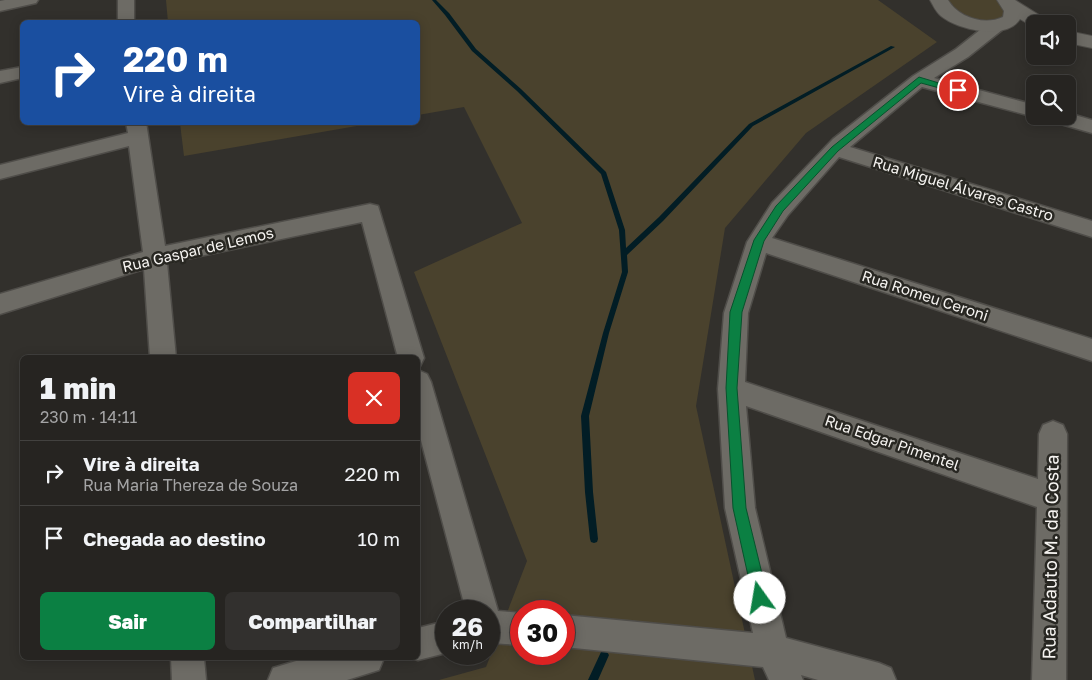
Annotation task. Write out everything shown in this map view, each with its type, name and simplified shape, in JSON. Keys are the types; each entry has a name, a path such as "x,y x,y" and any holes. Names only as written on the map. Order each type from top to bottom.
{"street":[{"path":"0,6 30,0"},
{"path":"126,0 126,20"},
{"path":"920,0 946,9 975,24 1000,25 1026,29"},
{"path":"1009,3 1027,15"},
{"path":"779,666 740,508 732,388 736,312 758,242 780,209 835,149 919,80 962,53 1014,16 1009,3"},
{"path":"946,9 964,34 962,53"},
{"path":"0,77 20,73"},
{"path":"919,80 1026,109"},
{"path":"1076,122 1092,127"},
{"path":"0,172 137,130 155,257 163,355"},
{"name":"Rua Miguel Álvares Castro","path":"835,149 1092,229"},
{"name":"Rua Gaspar de Lemos","path":"0,304 155,257 370,212 410,355"},
{"name":"Rua Romeu Ceroni","path":"758,242 1092,350"},
{"name":"Rua Edgar Pimentel","path":"732,388 1052,498"},
{"path":"420,389 479,600"},
{"name":"Rua Adauto M. da Costa","path":"1049,680 1053,434"},
{"path":"575,633 779,666 879,680"},
{"path":"420,644 435,640"},
{"path":"188,660 189,680"},
{"path":"285,680 360,660"}],"shaded area":[{"path":"166,0 878,0 937,42 806,133 725,228 696,406 755,680 439,680 486,667 487,665 500,665 500,631 510,605 510,665 575,665 575,600 512,600 527,561 414,272 522,223 464,107 420,115 420,20 168,20"},
{"path":"946,0 998,0 1004,5 1005,16 1001,19 989,21 969,19 959,15"},
{"path":"180,125 362,125 184,156"}],"waterway":[{"path":"434,0 474,50 519,90 604,173 622,230 625,272 606,333 585,416 589,492 594,539"},
{"path":"624,254 661,219 751,125 893,47"},
{"path":"593,680 604,655"}],"route":[{"path":"760,598 740,508 732,388 736,312 759,240 780,209 835,149 919,80 958,90"}]}
